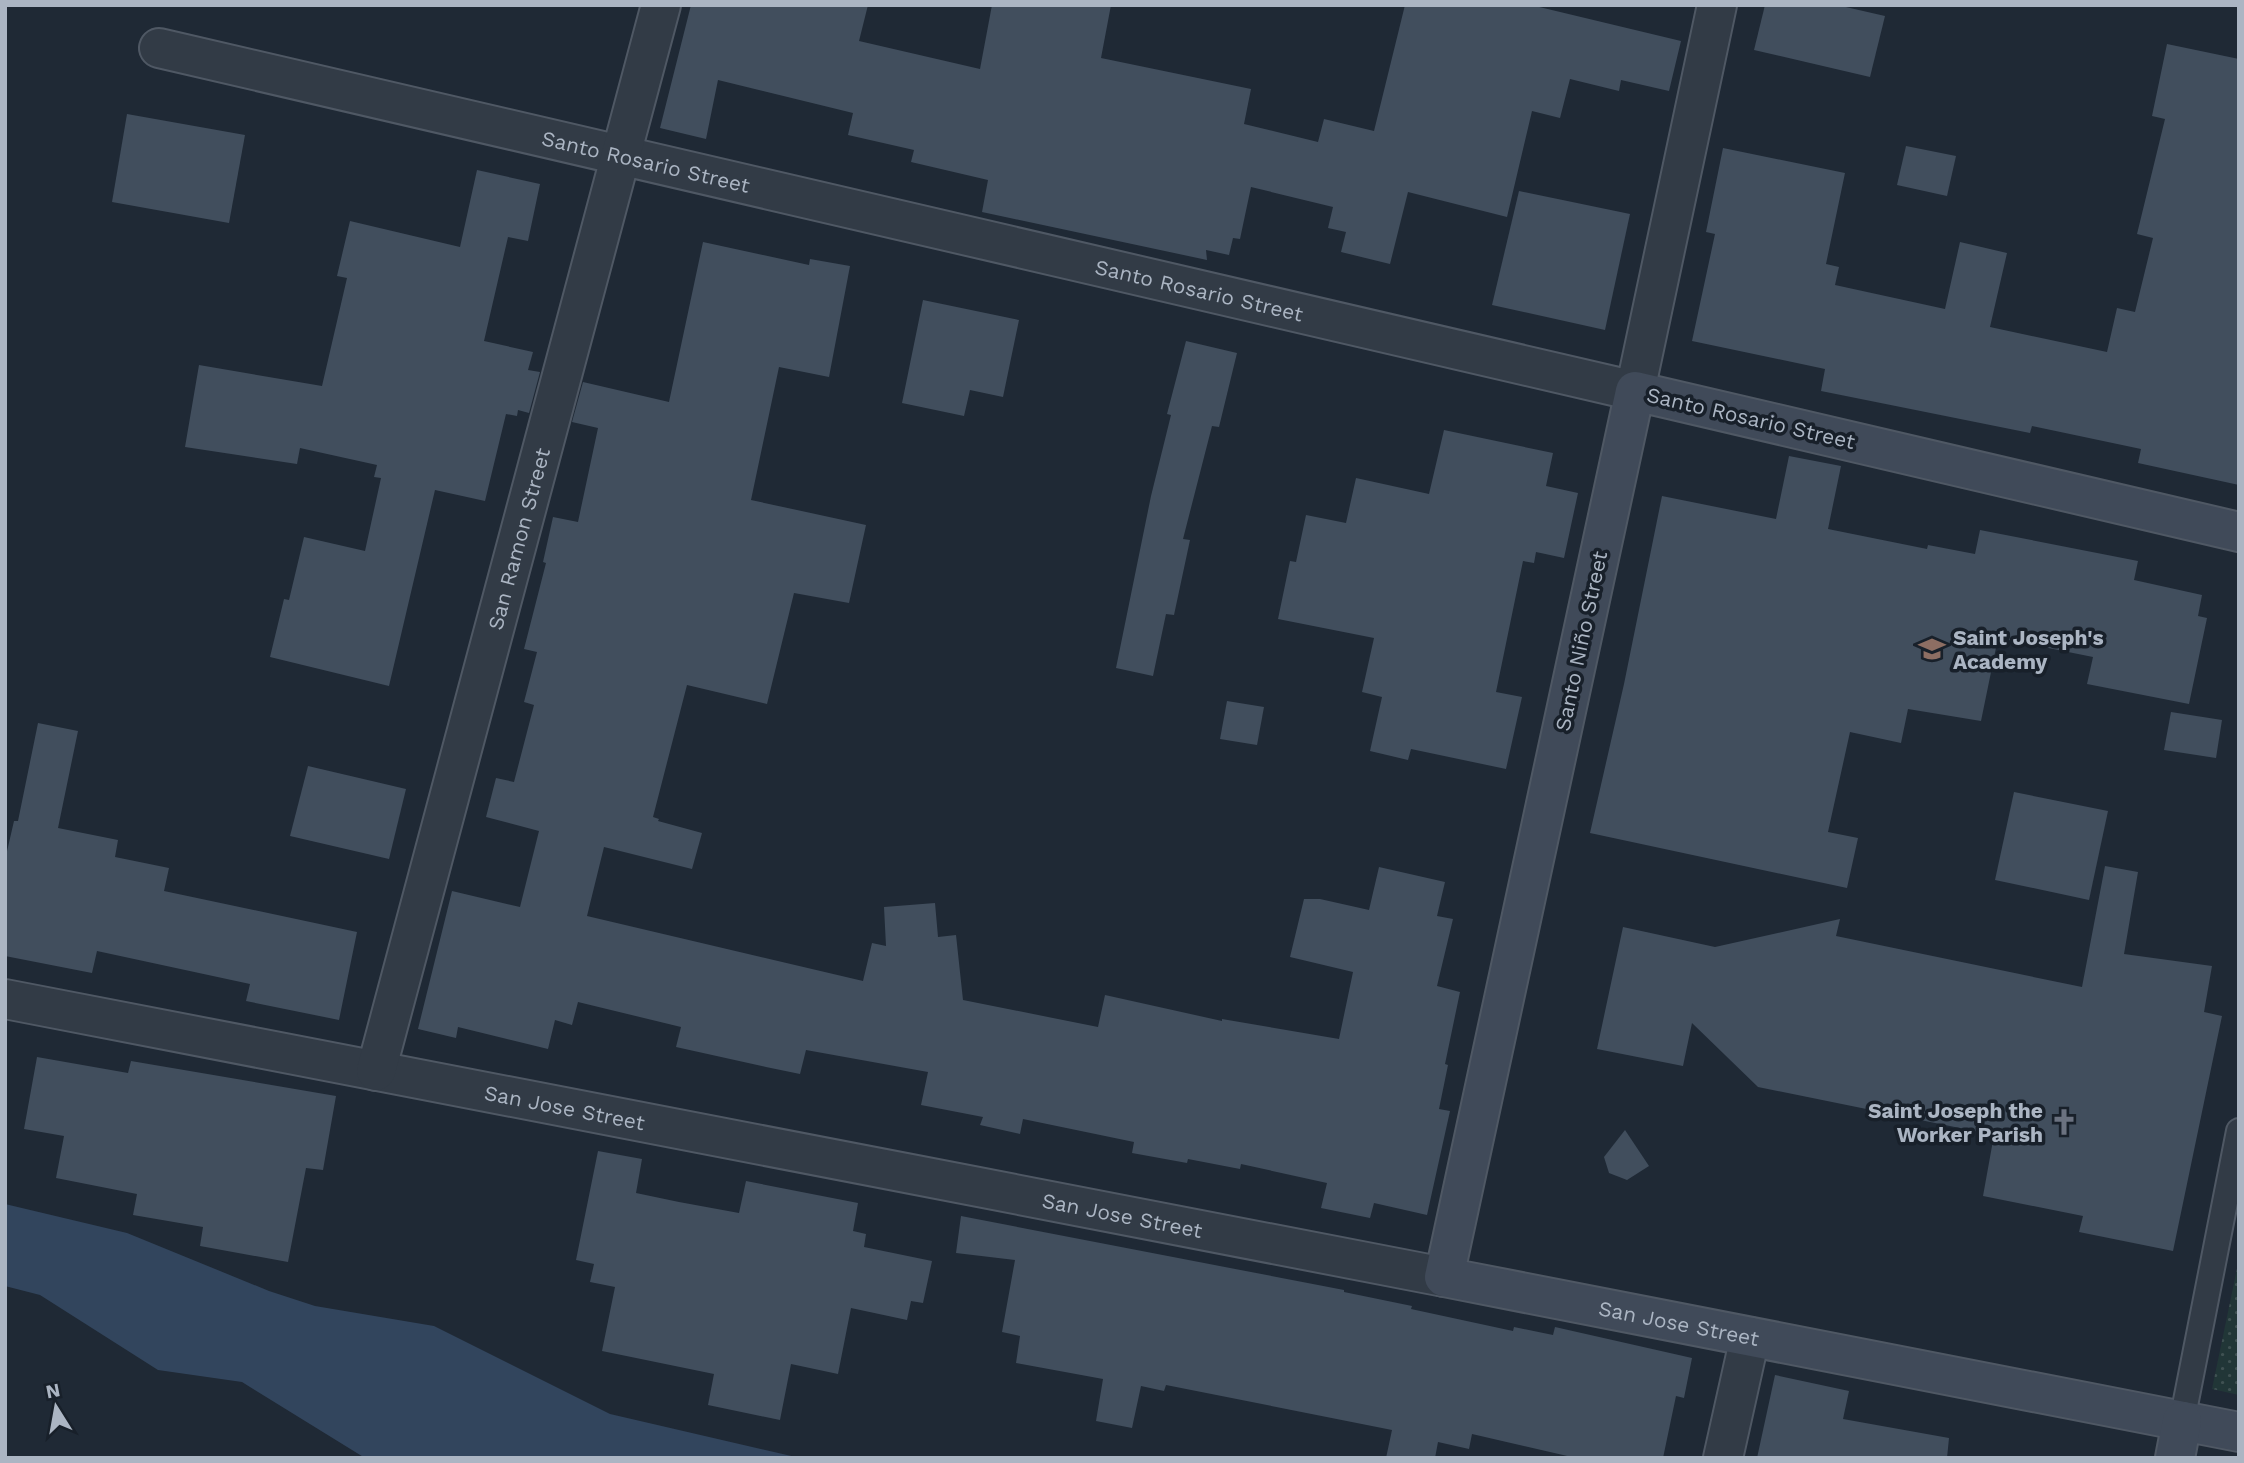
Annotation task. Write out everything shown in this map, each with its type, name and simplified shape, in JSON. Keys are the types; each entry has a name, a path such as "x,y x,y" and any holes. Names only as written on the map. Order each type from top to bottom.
{"main road":[{"name":"Santo Rosario Street","path":"1635,391 2239,531"},
{"name":"Santo Niño Street","path":"1444,1277 1635,391"},
{"name":"San Jose Street","path":"1444,1277 2239,1432"},
{"path":"2175,1458 2182,1421"}],"street":[{"name":"San Ramon Street","path":"376,1071 661,5"},
{"name":"Santo Niño Street","path":"1635,391 1717,5"},
{"name":"Santo Rosario Street","path":"159,48 1635,391"},
{"name":"San Jose Street","path":"5,999 1444,1277"},
{"path":"1723,1458 1750,1337"}],"lane":[{"path":"2182,1421 2239,1131"}],"green space":[{"path":"2239,1259 2239,1395 2212,1389"}],"water":[{"path":"5,1204 127,1233 269,1291 315,1306 434,1326 610,1414 800,1458 365,1458 242,1382 158,1370 40,1295 5,1286"}],"building":[{"path":"691,5 868,5 859,41 980,69 992,5 1111,5 1101,58 1251,89 1244,124 1318,142 1324,119 1374,131 1405,5 1531,5 1681,41 1669,91 1621,80 1619,91 1570,79 1560,118 1532,111 1507,217 1408,192 1390,264 1341,252 1346,232 1328,228 1333,207 1251,187 1240,239 1233,238 1229,255 1206,250 1207,260 982,212 988,180 911,162 914,150 848,135 853,113 718,80 706,139 660,128"},
{"path":"1765,5 1837,5 1885,16 1870,77 1754,50"},
{"path":"2167,44 2239,59 2239,485 2138,463 2141,449 2032,426 2030,433 1821,391 1825,369 1692,341 1715,234 1706,232 1723,148 1845,173 1826,264 1839,267 1835,285 1945,309 1960,242 2007,253 1990,327 2107,352 2117,308 2135,312 2153,238 2137,234 2165,119 2152,116"},
{"path":"127,114 245,135 229,223 112,202"},
{"path":"1906,146 1956,156 1947,196 1897,185"},
{"path":"477,170 540,184 528,241 508,237 484,341 533,352 528,370 540,372 529,413 518,410 517,416 506,414 485,501 435,490 389,686 270,657 284,599 289,600 304,537 365,551 381,478 374,477 377,465 300,448 297,464 185,447 199,365 322,386 347,278 337,276 350,221 460,247"},
{"path":"1519,191 1630,214 1605,330 1492,305"},
{"path":"703,242 809,265 810,259 850,266 829,377 779,367 751,500 866,525 849,603 794,593 767,704 687,685 653,817 659,819 658,821 702,833 692,869 604,847 587,916 863,981 872,943 886,946 884,907 935,903 938,937 956,935 963,1000 1098,1027 1105,995 1222,1021 1339,1039 1353,972 1290,957 1304,899 1320,899 1369,910 1379,867 1445,882 1437,916 1453,919 1437,986 1460,992 1439,1109 1450,1111 1427,1215 1374,1203 1370,1218 1321,1208 1327,1183 1241,1164 1240,1169 1188,1159 1187,1163 1132,1153 1134,1142 1023,1119 1020,1134 980,1125 983,1117 921,1105 928,1072 806,1050 800,1074 676,1047 681,1027 578,1002 572,1025 555,1020 548,1049 458,1027 456,1038 418,1029 452,891 520,907 539,831 486,817 496,778 514,782 534,705 524,702 537,652 524,649 546,563 543,562 553,517 578,522 598,428 572,422 583,382 669,402"},
{"path":"923,300 1019,320 1003,397 970,390 964,416 902,403"},
{"path":"1186,341 1237,353 1219,427 1212,426 1183,539 1190,540 1174,615 1166,614 1153,676 1116,668 1151,496 1171,415 1167,414"},
{"path":"1444,430 1553,453 1546,486 1578,493 1564,558 1536,552 1534,563 1523,561 1496,692 1522,697 1506,769 1411,749 1408,760 1370,751 1382,697 1362,692 1374,638 1278,619 1290,561 1296,562 1306,515 1346,523 1356,478 1429,494"},
{"name":"Saint Joseph's Academy","path":"1789,456 1841,466 1828,529 1927,549 1928,545 1975,554 1980,530 2138,561 2134,580 2202,595 2198,616 2207,618 2189,704 2087,684 2093,657 1998,638 1981,721 1908,709 1901,743 1850,732 1828,832 1858,838 1847,888 1590,833 1624,684 1662,496 1776,519"},
{"path":"1227,701 1264,707 1257,745 1220,739"},
{"path":"2171,712 2222,720 2216,758 2164,750"},
{"path":"38,723 78,731 58,828 118,840 115,857 169,868 164,891 357,932 339,1020 246,1001 250,984 97,951 92,973 5,956 5,860 14,821 18,821"},
{"path":"308,766 406,789 389,859 290,836"},
{"path":"2014,792 2108,811 2089,900 1995,880"},
{"name":"Saint Joseph the Worker Parish","path":"2105,866 2138,872 2124,954 2212,966 2204,1012 2222,1016 2173,1251 2079,1232 2083,1216 1983,1196 1994,1135 1758,1087 1692,1023 1683,1066 1597,1049 1623,927 1715,947 1840,919 1836,936 2082,987"},
{"path":"37,1057 128,1073 131,1061 336,1096 323,1170 306,1168 288,1262 200,1246 203,1227 133,1215 137,1194 56,1178 64,1136 24,1129"},
{"path":"1625,1130 1649,1166 1627,1180 1609,1173 1604,1157"},
{"path":"598,1151 642,1159 636,1193 679,1202 739,1213 746,1181 858,1203 853,1231 866,1234 864,1247 932,1261 923,1303 911,1301 907,1320 851,1308 838,1374 791,1364 780,1420 708,1405 714,1374 602,1351 615,1287 590,1282 594,1264 576,1260"},
{"path":"961,1216 1344,1290 1412,1306 1411,1309 1513,1331 1514,1327 1553,1335 1555,1327 1692,1358 1684,1398 1676,1396 1663,1458 1576,1458 1472,1434 1469,1449 1438,1442 1435,1458 1386,1458 1392,1430 1166,1385 1164,1391 1141,1386 1132,1428 1096,1421 1103,1379 1016,1363 1020,1336 1002,1332 1015,1260 956,1253"},
{"path":"1775,1375 1849,1391 1843,1419 1949,1438 1947,1458 1757,1458"}],"place":[{"name":"Saint Joseph's Academy","path":"1932,649"},
{"name":"Saint Joseph the Worker Parish","path":"2064,1122"}]}
